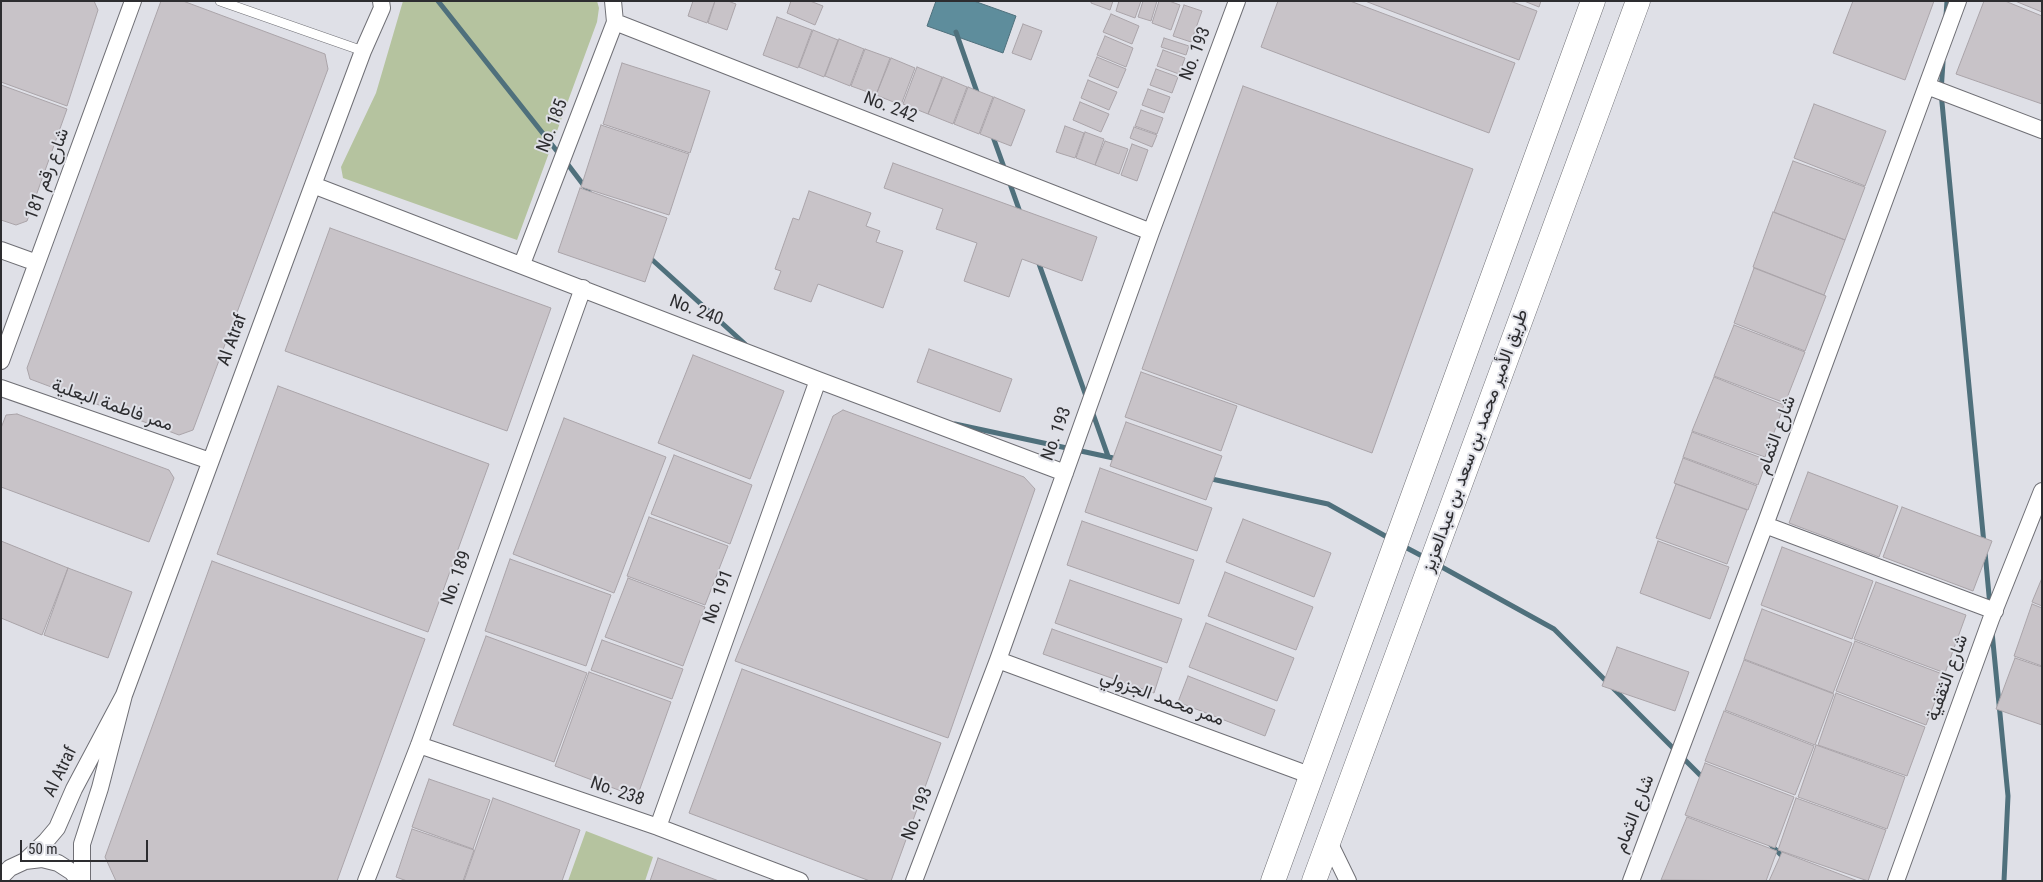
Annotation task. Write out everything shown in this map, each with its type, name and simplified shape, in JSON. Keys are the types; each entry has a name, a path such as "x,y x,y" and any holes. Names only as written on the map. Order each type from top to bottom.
{"main road":[{"path":"1273,881 1593,1"},
{"name":"طريق الأمير محمد بن سعد بن عبدالعزيز","path":"1314,881 1638,1"}],"street":[{"name":"شارع رقم 181","path":"1,361 133,1"},
{"name":"Al Atraf","path":"81,881 82,844 100,788 124,695 363,51 382,8 382,1"},
{"name":"No. 185","path":"522,264 615,22 613,1"},
{"name":"No. 193","path":"914,881 998,660 1151,232 1237,1"},
{"name":"شارع الثمام","path":"1630,881 1765,525 1958,1"},
{"name":"No. 242","path":"615,22 1151,232"},
{"path":"1927,86 2042,130"},
{"name":"No. 240","path":"313,185 1065,473"},
{"path":"1,250 37,263"},
{"name":"No. 189","path":"366,881 418,745 582,288"},
{"name":"No. 191","path":"658,827 818,380"},
{"name":"ممر فاطمة البعلية","path":"1,388 210,461"},
{"name":"شارع الثقفية","path":"1896,881 1994,610 2042,491"},
{"path":"1765,525 1994,610"},
{"name":"ممر محمد الجزولي","path":"998,660 1312,776"},
{"name":"Al Atraf","path":"4,871 25,861 57,828 74,788 124,695"},
{"name":"No. 238","path":"418,745 658,827 800,881"},
{"path":"1328,840 1348,881"},
{"name":"Al Atraf","path":"25,861 42,859 58,863 72,872 81,881"}],"lane":[{"path":"220,1 363,51"}],"green space":[{"path":"403,1 597,1 599,8 597,22 517,240 343,178 341,167 376,93"},
{"path":"586,831 653,857 645,881 568,881"}],"water":[{"path":"936,1 974,1 1016,16 1003,53 927,26"}],"building":[{"path":"1,1 94,1 98,10 67,106 1,82"},
{"path":"161,1 183,1 325,54 328,69 193,430 179,435 30,379 27,368"},
{"path":"693,1 715,1 707,23 688,16"},
{"path":"715,1 728,1 736,4 727,30 708,23"},
{"path":"791,1 810,1 823,6 815,25 787,13"},
{"path":"1091,1 1113,1 1110,10 1091,3"},
{"path":"1119,1 1141,1 1135,18 1116,11"},
{"path":"1143,1 1157,1 1151,21 1138,17"},
{"path":"1159,1 1169,1 1180,5 1171,30 1152,23"},
{"path":"1278,1 1350,1 1515,63 1489,133 1261,47"},
{"path":"1365,1 1510,1 1537,11 1519,60"},
{"path":"1524,1 1541,1 1539,7"},
{"path":"1853,1 1934,1 1905,80 1833,53"},
{"path":"1984,1 2005,1 2042,16 2042,104 1956,74"},
{"path":"2015,1 2042,1 2042,12"},
{"path":"1184,5 1202,11 1191,42 1173,36"},
{"path":"1111,14 1139,26 1132,44 1103,32"},
{"path":"777,17 812,30 798,68 763,55"},
{"path":"1023,24 1042,31 1031,60 1012,53"},
{"path":"813,30 838,40 824,77 799,67"},
{"path":"1105,36 1133,48 1126,67 1097,55"},
{"path":"1164,38 1189,46 1186,55 1161,47"},
{"path":"839,39 864,49 850,86 825,76"},
{"path":"865,49 890,58 876,95 851,86"},
{"path":"1163,50 1185,58 1179,74 1157,66"},
{"path":"1097,57 1126,69 1118,88 1089,76"},
{"path":"891,58 915,68 901,105 876,95"},
{"path":"622,63 710,91 690,153 603,124"},
{"path":"917,67 942,77 928,114 903,104"},
{"path":"1156,69 1178,77 1172,93 1150,85"},
{"path":"943,77 967,87 953,124 928,114"},
{"path":"1088,80 1117,92 1109,110 1081,98"},
{"path":"1,85 67,109 27,221 16,225 1,220"},
{"path":"1243,86 1473,169 1372,453 1142,369"},
{"path":"968,87 993,97 979,134 954,124"},
{"path":"1148,89 1170,97 1164,113 1142,105"},
{"path":"994,97 1025,110 1011,146 980,134"},
{"path":"1080,102 1109,114 1101,132 1073,120"},
{"path":"1814,104 1886,131 1865,186 1794,158"},
{"path":"1141,110 1163,118 1157,134 1135,126"},
{"path":"601,125 689,154 669,215 581,187"},
{"path":"1065,126 1084,133 1075,158 1056,152"},
{"path":"1134,127 1157,135 1152,147 1130,138"},
{"path":"1085,132 1104,139 1095,165 1076,158"},
{"path":"1105,141 1128,149 1119,174 1095,165"},
{"path":"1132,144 1148,150 1137,181 1121,175"},
{"path":"1793,161 1865,187 1845,240 1774,212"},
{"path":"893,163 1097,237 1082,281 1022,259 1009,297 964,281 977,243 936,229 943,209 884,188"},
{"path":"580,188 667,218 645,282 558,252"},
{"path":"809,191 871,213 866,226 880,231 876,242 903,251 883,308 818,284 811,302 774,289 781,271 775,269 793,218 799,220"},
{"path":"1773,212 1845,240 1824,295 1753,267"},
{"path":"330,228 551,308 507,431 285,351"},
{"path":"1754,268 1826,296 1805,351 1734,323"},
{"path":"1734,325 1805,352 1785,403 1714,376"},
{"path":"929,349 1012,379 1000,412 917,382"},
{"path":"693,355 784,391 750,479 658,443"},
{"path":"1141,372 1237,406 1221,451 1125,417"},
{"path":"1714,377 1784,405 1765,457 1692,431"},
{"path":"278,386 489,464 428,632 217,554"},
{"path":"843,410 1024,477 1035,489 948,738 735,661 833,416"},
{"path":"17,414 169,470 174,478 149,542 1,487 1,428 6,415"},
{"path":"564,418 666,457 614,593 513,554"},
{"path":"1126,422 1222,456 1206,500 1110,466"},
{"path":"1692,432 1767,460 1758,485 1683,457"},
{"path":"674,455 752,485 730,544 651,514"},
{"path":"1683,458 1757,486 1748,510 1674,483"},
{"path":"1100,468 1212,508 1197,551 1085,512"},
{"path":"1808,472 1898,506 1879,557 1789,523"},
{"path":"1676,484 1747,510 1727,564 1656,538"},
{"path":"1902,507 1992,541 1973,591 1883,557"},
{"path":"649,517 728,546 705,605 627,576"},
{"path":"1243,519 1331,553 1314,597 1226,562"},
{"path":"1082,521 1194,560 1179,604 1067,565"},
{"path":"1,541 68,568 42,635 1,618"},
{"path":"1658,541 1729,567 1710,619 1640,593"},
{"path":"1782,547 1873,581 1852,639 1761,605"},
{"path":"510,559 611,595 586,666 485,631"},
{"path":"212,561 425,639 337,881 116,881 105,857"},
{"path":"68,568 132,592 108,658 44,635"},
{"path":"1225,572 1313,607 1296,650 1208,616"},
{"path":"628,578 705,607 683,666 605,637"},
{"path":"2042,578 2042,606 2032,602"},
{"path":"1070,580 1182,619 1167,663 1055,623"},
{"path":"1876,582 1966,615 1945,673 1854,639"},
{"path":"2032,604 2042,608 2042,666 2014,656"},
{"path":"1762,609 1852,643 1833,693 1744,659"},
{"path":"1206,623 1294,658 1277,701 1189,667"},
{"path":"1052,629 1162,668 1154,693 1043,654"},
{"path":"486,636 587,673 554,762 453,725"},
{"path":"602,640 683,669 672,699 591,670"},
{"path":"1855,641 1945,675 1926,725 1836,691"},
{"path":"1617,647 1689,672 1675,711 1602,686"},
{"path":"2015,658 2042,667 2042,725 1996,709"},
{"path":"1744,660 1834,694 1815,745 1725,710"},
{"path":"742,669 941,743 891,881 870,881 689,813"},
{"path":"589,672 671,702 637,797 555,766"},
{"path":"1188,676 1275,710 1265,736 1178,702"},
{"path":"1836,693 1925,727 1907,776 1818,745"},
{"path":"1724,711 1814,746 1795,795 1705,761"},
{"path":"1816,745 1905,777 1887,829 1798,797"},
{"path":"1705,763 1794,797 1775,848 1685,815"},
{"path":"429,779 490,800 473,849 412,827"},
{"path":"493,798 580,830 562,881 464,881"},
{"path":"1796,798 1886,830 1868,881 1778,850"},
{"path":"1687,817 1777,851 1766,881 1661,880"},
{"path":"412,829 474,850 463,881 407,881 396,877"},
{"path":"1782,852 1858,881 1769,881"},
{"path":"658,858 719,881 650,881"}],"waterway":[{"path":"438,1 560,155"},
{"path":"1946,16 1947,1"},
{"path":"956,32 978,95"},
{"path":"1943,62 1941,92 1984,544"},
{"path":"992,134 1005,170"},
{"path":"566,162 591,195"},
{"path":"1009,181 1021,215"},
{"path":"648,256 745,344"},
{"path":"1038,261 1087,399"},
{"path":"1092,411 1108,456"},
{"path":"955,424 1118,459"},
{"path":"1207,478 1328,504 1387,537"},
{"path":"1405,547 1422,556"},
{"path":"1985,552 1990,606"},
{"path":"1440,566 1554,629 1676,751"},
{"path":"1992,632 2008,796 2004,881"},
{"path":"1682,757 1704,779"},
{"path":"1769,843 1784,858"}]}
